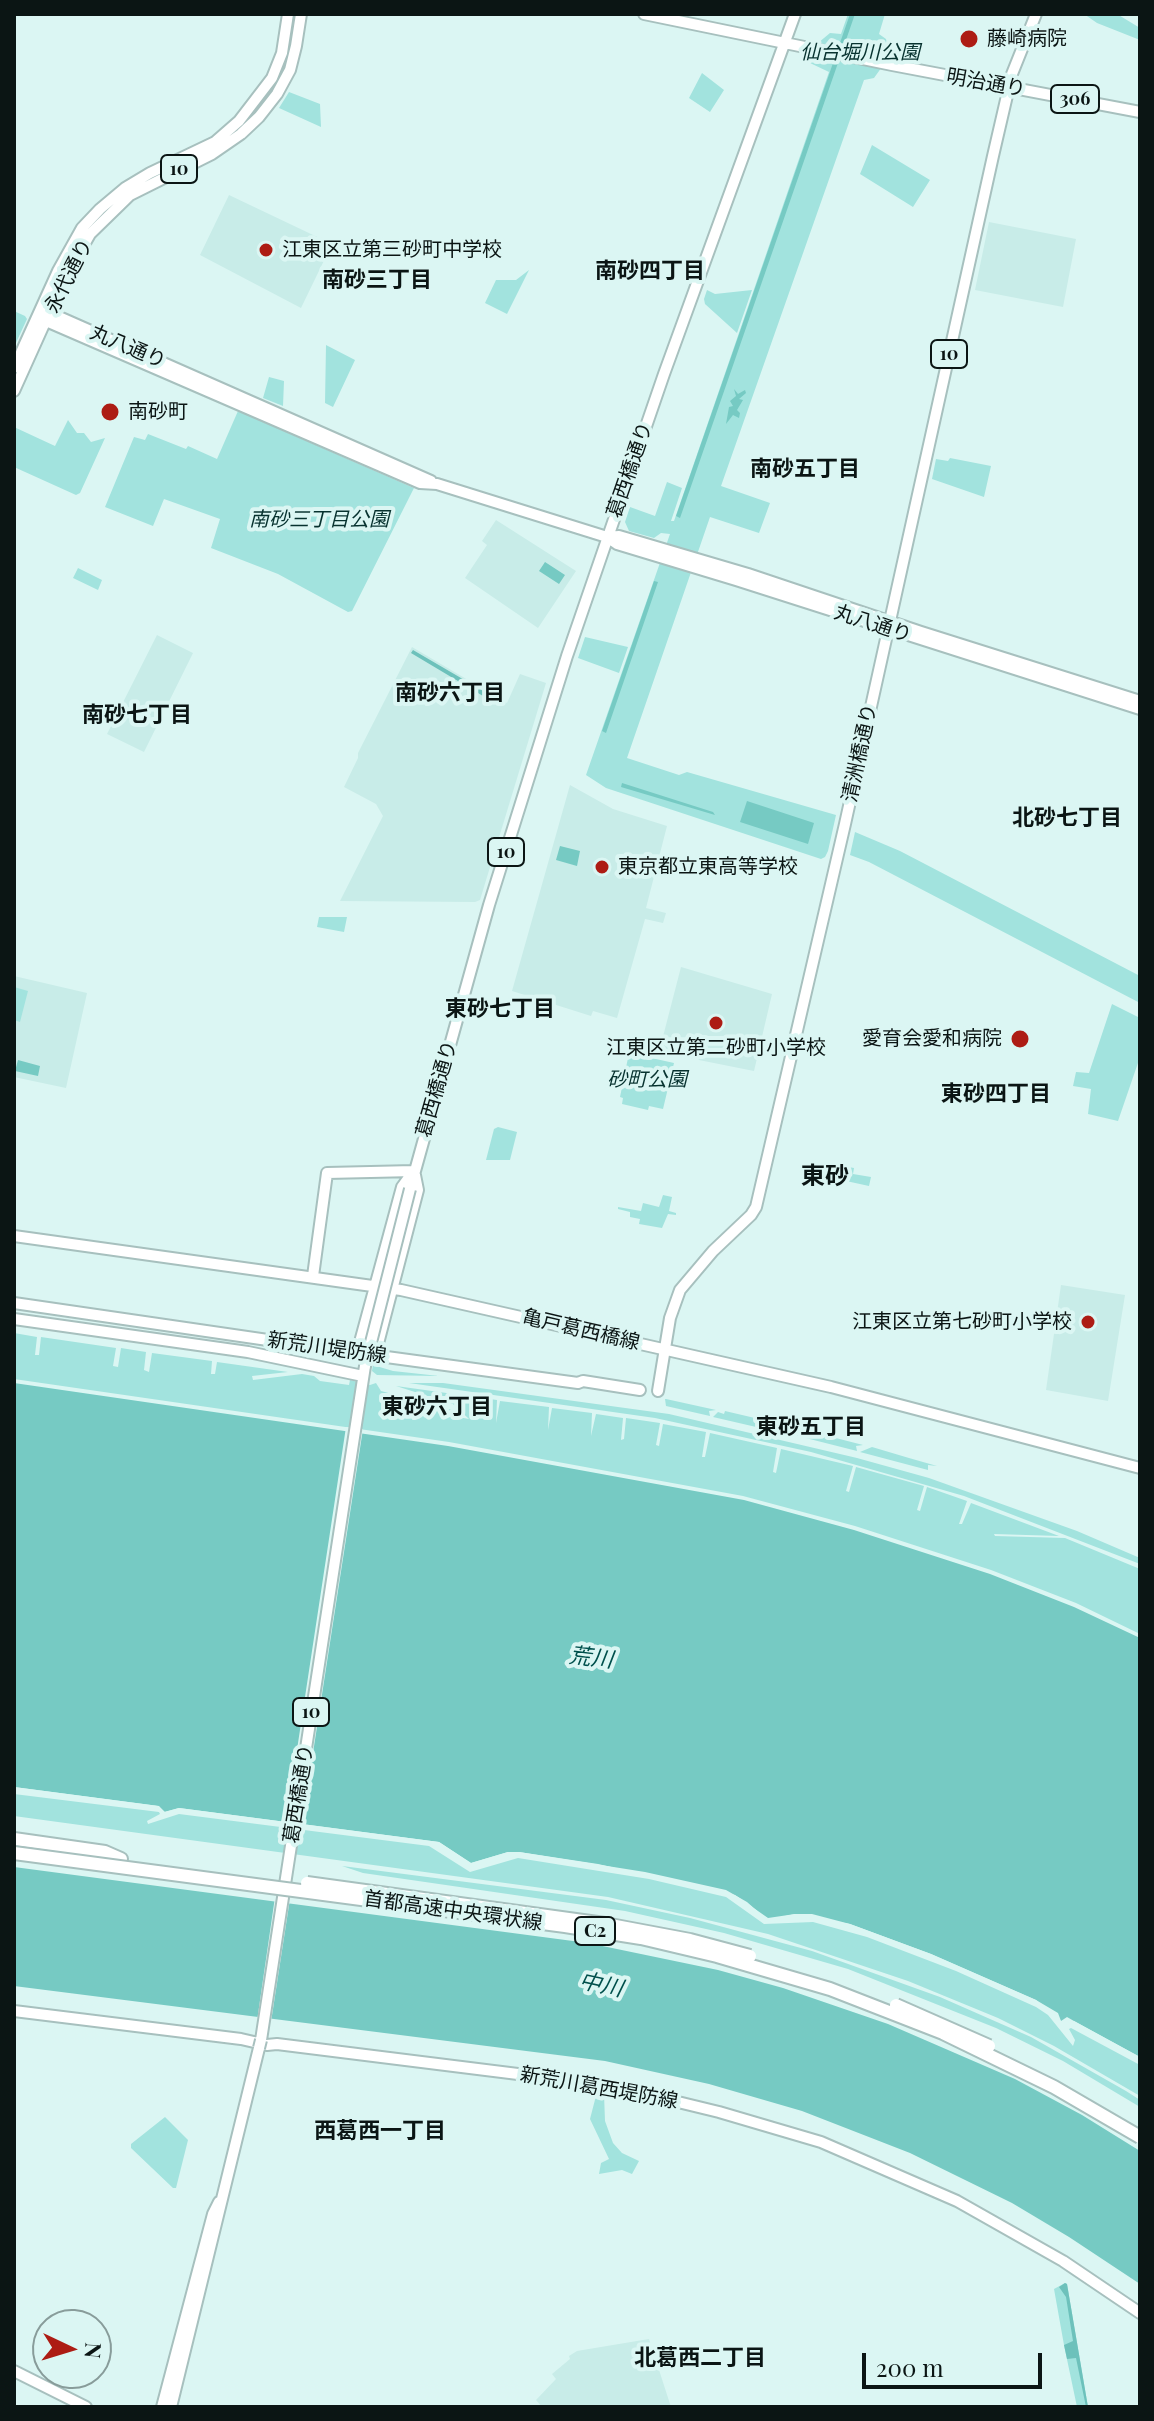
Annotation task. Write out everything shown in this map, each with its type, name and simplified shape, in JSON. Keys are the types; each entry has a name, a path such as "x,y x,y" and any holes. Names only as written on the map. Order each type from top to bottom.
{"highway":[{"path":"14,1839 105,1852 121,1859"},
{"name":"首都高速中央環状線","path":"14,1846 565,1917 725,1949 913,2011 1035,2068 1140,2128"},
{"name":"首都高速中央環状線","path":"14,1856 104,1863 578,1928 641,1938 717,1956 830,1989 943,2033 1054,2087 1140,2137"}],"main road":[{"name":"永代通り","path":"14,391 69,250 100,209 137,180 215,142 251,107 277,66 288,14"},
{"name":"永代通り","path":"14,368 77,254 116,206 141,188 225,146 259,117 290,70 301,14"},
{"name":"明治通り","path":"644,14 1140,112"},
{"name":"葛西橋通り","path":"162,2407 261,2040 363,1375 414,1171 489,905 607,537 795,14"},
{"name":"清洲橋通り","path":"658,1391 673,1307 686,1282 756,1207 845,824 1009,87 1036,14"},
{"name":"清洲橋通り","path":"1009,87 1019,76 1042,14"},
{"name":"丸八通り","path":"45,316 336,437 437,484 607,537 622,537 748,574 887,625 1140,709"},
{"name":"丸八通り","path":"887,625 1140,701"},
{"path":"313,1276 327,1173 414,1171"},
{"name":"10","path":"357,1353 402,1187 414,1171"},
{"name":"10","path":"375,1355 418,1190 414,1171"},
{"name":"亀戸葛西橋線","path":"14,1236 393,1288 896,1403 1140,1468"},
{"name":"新荒川堤防線","path":"14,1303 640,1390"},
{"name":"新荒川堤防線","path":"14,1319 237,1350 363,1375"},
{"name":"新荒川葛西堤防線","path":"14,2011 241,2039 267,2045 552,2078 645,2094 719,2112 821,2142 905,2176 1004,2226 1071,2266 1140,2313"},
{"name":"葛西橋通り","path":"171,2407 220,2216 220,2200"},
{"path":"14,2371 86,2407"}],"shaded area":[{"name":"江東区立第三砂町中学校","path":"229,195 332,244 301,308 200,255"},
{"path":"989,222 1076,239 1063,307 975,290"},
{"path":"496,520 576,571 538,628 465,578 487,545 482,541"},
{"path":"157,635 193,653 144,752 107,734"},
{"path":"412,647 507,703 520,674 546,683 480,900 340,901 383,816 376,804 344,787"},
{"path":"413,650 485,692 483,696 411,653"},
{"name":"東京都立東高等学校","path":"570,785 613,809 667,826 646,908 666,913 663,923 645,919 617,1018 593,1011 591,1016 512,991"},
{"name":"江東区立第二砂町小学校","path":"681,967 772,994 754,1071 659,1052"},
{"path":"14,976 87,993 66,1088 14,1077"},
{"name":"江東区立第七砂町小学校","path":"1061,1285 1125,1295 1108,1401 1046,1390"},
{"path":"1065,2283 1088,2407 1076,2358 1067,2359 1064,2345 1073,2341 1066,2297 1059,2287"},
{"path":"649,2339 671,2407 542,2407 536,2400 556,2379 552,2374 577,2351"}],"green space":[{"name":"仙台堀川公園","path":"848,14 885,14 879,34 886,39 888,48 884,64 874,78 864,80 721,486 770,503 759,533 710,517 627,758 679,775 687,772 836,815 828,851 821,859 606,788 586,775 670,534 661,533 654,538 629,531 625,522 630,507 655,516 667,482 682,488 671,521 674,521 829,72 810,63 818,43 830,33 841,34"},
{"path":"1084,14 1117,14 1140,28 1140,40 1097,23"},
{"path":"702,73 724,90 710,112 689,98"},
{"path":"289,92 320,104 321,127 279,108"},
{"path":"872,145 930,180 913,207 860,174"},
{"path":"529,270 507,314 485,303 496,280 516,280"},
{"path":"707,290 715,294 752,290 737,333 705,304"},
{"path":"14,311 27,319 14,347"},
{"path":"326,345 355,360 333,407 325,403"},
{"path":"269,377 284,381 283,406 263,398"},
{"name":"南砂三丁目公園","path":"238,411 414,488 352,611 348,612 278,574 211,548 220,519 164,499 153,526 105,507 134,437 145,440 148,434 217,459"},
{"path":"68,420 77,433 84,433 91,442 105,438 80,493 76,495 14,467 14,427 55,446"},
{"path":"950,458 991,466 984,497 932,479 936,459 948,461"},
{"path":"78,568 102,580 98,590 73,578"},
{"path":"585,637 628,647 619,673 578,658"},
{"path":"855,832 900,851 1140,976 1140,1003 869,862 850,855"},
{"path":"319,917 347,917 344,932 317,927"},
{"path":"14,987 28,991 20,1022 14,1020"},
{"path":"1112,1004 1140,1018 1140,1057 1118,1121 1088,1114 1091,1089 1073,1086 1076,1072 1089,1073"},
{"name":"砂町公園","path":"629,1053 674,1063 663,1109 649,1106 648,1110 622,1104 623,1098 620,1097"},
{"path":"498,1127 517,1132 510,1160 486,1160 494,1129"},
{"path":"842,1166 854,1168 853,1174 871,1177 869,1186 837,1179"},
{"path":"663,1195 672,1197 669,1211 676,1215 668,1214 662,1228 639,1224 640,1219 618,1209 641,1211 643,1203 659,1207"},
{"path":"14,1333 37,1337 35,1355 39,1355 41,1337 116,1348 113,1366 118,1367 121,1348 146,1352 144,1370 149,1372 152,1353 212,1361 211,1374 215,1374 217,1362 288,1372 252,1376 253,1380 302,1374 314,1376 320,1381 349,1385 350,1380 370,1385 376,1383 381,1391 452,1410 458,1417 469,1419 453,1404 396,1386 497,1400 496,1423 500,1401 549,1407 548,1430 552,1408 592,1413 591,1436 596,1414 623,1418 621,1440 624,1439 626,1418 660,1423 656,1445 659,1446 663,1424 706,1432 702,1457 705,1457 710,1433 777,1448 773,1472 776,1473 781,1449 853,1466 846,1491 849,1492 856,1467 924,1486 917,1510 920,1511 927,1487 967,1501 959,1524 962,1524 971,1503 1059,1536 995,1536 1065,1538 1140,1569 1140,1634 1076,1603 991,1570 855,1526 743,1496 449,1442 14,1379"},
{"path":"373,1365 393,1371 439,1376 377,1375 372,1371"},
{"path":"409,1383 443,1383 669,1414 857,1458 929,1478 1077,1531 1140,1558 1140,1564 964,1496 811,1452 655,1418"},
{"path":"665,1399 716,1410 709,1411 710,1416 666,1406"},
{"path":"725,1411 789,1426 781,1428 782,1433 713,1417"},
{"path":"797,1428 863,1445 856,1446 857,1451 786,1433"},
{"path":"872,1447 937,1466 928,1465 928,1470 860,1452"},
{"path":"14,1794 159,1812 147,1821 148,1824 179,1814 429,1846 470,1872 518,1858 649,1879 726,1897 764,1924 813,1922 867,1937 956,1971 1036,2007 1048,2015 1073,2046 1075,2040 1071,2028 1140,2065 1140,2096 1054,2046 998,2018 908,1981 768,1934 608,1897 14,1816"},
{"path":"342,1866 606,1900 690,1918 812,1951 940,1997 1031,2037 1126,2091 1140,2100 1140,2107 1063,2061 996,2028 848,1969 724,1933 625,1911 363,1873"},
{"path":"597,2092 604,2094 605,2121 613,2143 622,2153 639,2161 632,2174 622,2170 599,2174 601,2163 609,2159 590,2119"},
{"path":"165,2117 188,2140 176,2188 131,2148 131,2144"},
{"path":"1065,2283 1088,2407 1077,2407 1064,2345 1054,2289"}],"water":[{"path":"850,14 855,14 680,518 676,516"},
{"path":"734,389 738,394 745,390 746,393 739,399 743,400 737,410 739,418 733,415 726,424 729,407 733,406 730,401 736,396"},
{"path":"545,562 565,575 559,584 539,571"},
{"path":"654,581 658,582 606,733 602,731"},
{"path":"622,783 713,812 715,815 621,787"},
{"path":"747,801 814,823 808,844 740,822"},
{"path":"560,846 580,851 577,866 556,860"},
{"path":"18,1060 40,1066 38,1076 15,1071"},
{"name":"荒川","path":"14,1383 448,1446 744,1500 854,1530 990,1574 1074,1607 1140,1638 1140,2057 1074,2021 1061,2021 1036,2000 931,1954 850,1924 795,1914 768,1918 735,1895 598,1864 519,1852 508,1852 471,1863 439,1842 179,1808 164,1812 158,1806 14,1787"},
{"name":"中川","path":"14,1867 588,1943 718,1970 783,1988 888,2024 1015,2079 1140,2151 1140,2284 1012,2203 910,2153 802,2111 709,2084 605,2061 14,1986"}],"pier":[{"path":"346,1427 363,1429 302,1824 439,1842 471,1863 508,1852 519,1852 645,1872 726,1890 771,1919 812,1914 850,1924 931,1954 1036,2000 1058,2013 1061,2021 1067,2017 1140,2057 1140,2061 1067,2022 1060,2025 1054,2016 1034,2003 929,1958 849,1928 811,1918 766,1922 725,1894 645,1876 519,1856 470,1867 438,1846 179,1812 164,1816 157,1810 14,1791 14,1787 159,1806 165,1812 179,1808 286,1822"},
{"path":"275,1897 290,1899 271,2022 257,2021"}],"place":[{"name":"藤崎病院","path":"969,39"},
{"name":"江東区立第三砂町中学校","path":"266,250"},
{"name":"南砂町","path":"110,412"},
{"name":"東京都立東高等学校","path":"602,867"},
{"name":"江東区立第二砂町小学校","path":"716,1023"},
{"name":"愛育会愛和病院","path":"1020,1039"},
{"name":"江東区立第七砂町小学校","path":"1088,1322"}],"district":[{"name":"南砂四丁目","path":"650,271"},
{"name":"南砂三丁目","path":"377,280"},
{"name":"南砂五丁目","path":"805,469"},
{"name":"南砂六丁目","path":"450,693"},
{"name":"南砂七丁目","path":"137,715"},
{"name":"北砂七丁目","path":"1067,818"},
{"name":"東砂七丁目","path":"500,1009"},
{"name":"東砂四丁目","path":"996,1094"},
{"name":"東砂","path":"825,1177"},
{"name":"東砂六丁目","path":"437,1407"},
{"name":"東砂五丁目","path":"811,1427"},
{"name":"西葛西一丁目","path":"380,2131"},
{"name":"北葛西二丁目","path":"700,2358"}]}
